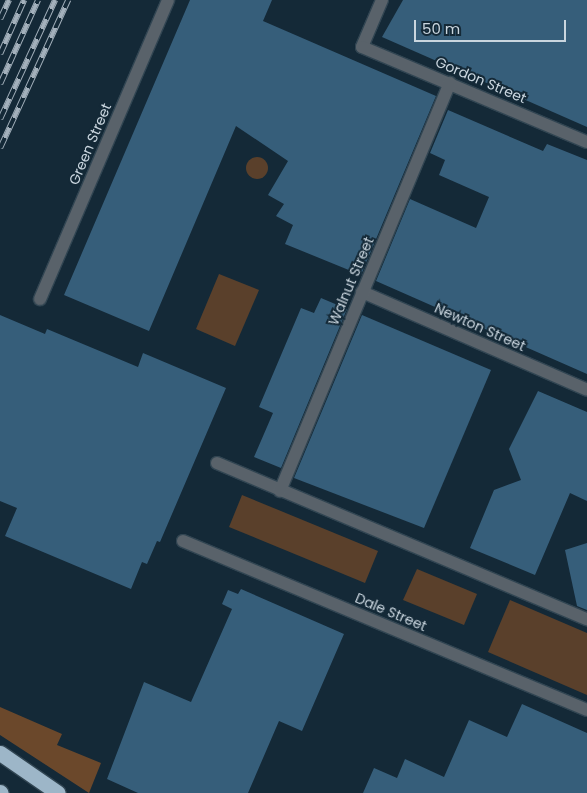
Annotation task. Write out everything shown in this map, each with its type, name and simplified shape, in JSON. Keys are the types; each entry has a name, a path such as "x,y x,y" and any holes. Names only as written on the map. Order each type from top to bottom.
{"highway":[{"path":"0,754 58,793"}],"street":[{"name":"Green Street","path":"40,299 168,0"},
{"name":"Gordon Street","path":"382,0 362,47 587,142"},
{"name":"Walnut Street","path":"280,491 450,83"},
{"name":"Newton Street","path":"362,292 587,390"},
{"path":"217,463 587,619"},
{"name":"Dale Street","path":"184,541 587,710"}],"shaded area":[{"path":"257,157 265,160 268,168 265,176 257,179 249,176 246,168 249,160"},
{"path":"219,274 259,290 235,346 196,329"},
{"path":"242,495 378,551 365,583 229,527"},
{"path":"417,569 477,594 464,625 403,600"},
{"path":"510,600 587,633 587,695 488,652"},
{"path":"0,707 62,734 57,745 101,763 89,793 0,735"}],"building":[{"path":"190,0 272,0 263,21 436,96 361,275 285,244 293,225 276,216 284,204 268,195 288,161 236,126 149,331 64,295"},
{"path":"403,0 587,0 587,127 382,37"},
{"path":"448,110 543,151 547,144 587,160 587,374 376,281 410,199 476,228 489,197 439,175 445,160 430,153"},
{"path":"321,298 347,309 281,468 254,457 273,413 259,407 301,308 314,313"},
{"path":"0,315 45,334 47,329 138,367 143,353 226,388 160,542 157,541 147,564 142,562 131,589 5,536 17,508 0,501"},
{"path":"362,315 491,370 424,528 294,478"},
{"path":"538,391 587,412 587,501 570,493 535,575 470,548 494,490 521,480 509,449"},
{"path":"587,543 587,610 577,606 565,550"},
{"path":"241,589 344,634 302,731 279,721 248,793 138,793 107,779 144,682 191,702 232,609 222,604 228,590 238,594"},
{"path":"522,704 587,733 587,793 363,793 374,768 397,778 405,759 444,777 469,720 507,737"}],"railway":[{"path":"0,19 9,0"},
{"path":"0,54 24,0"},
{"path":"0,84 38,0"},
{"path":"0,119 55,0"},
{"path":"0,148 68,0"}]}
